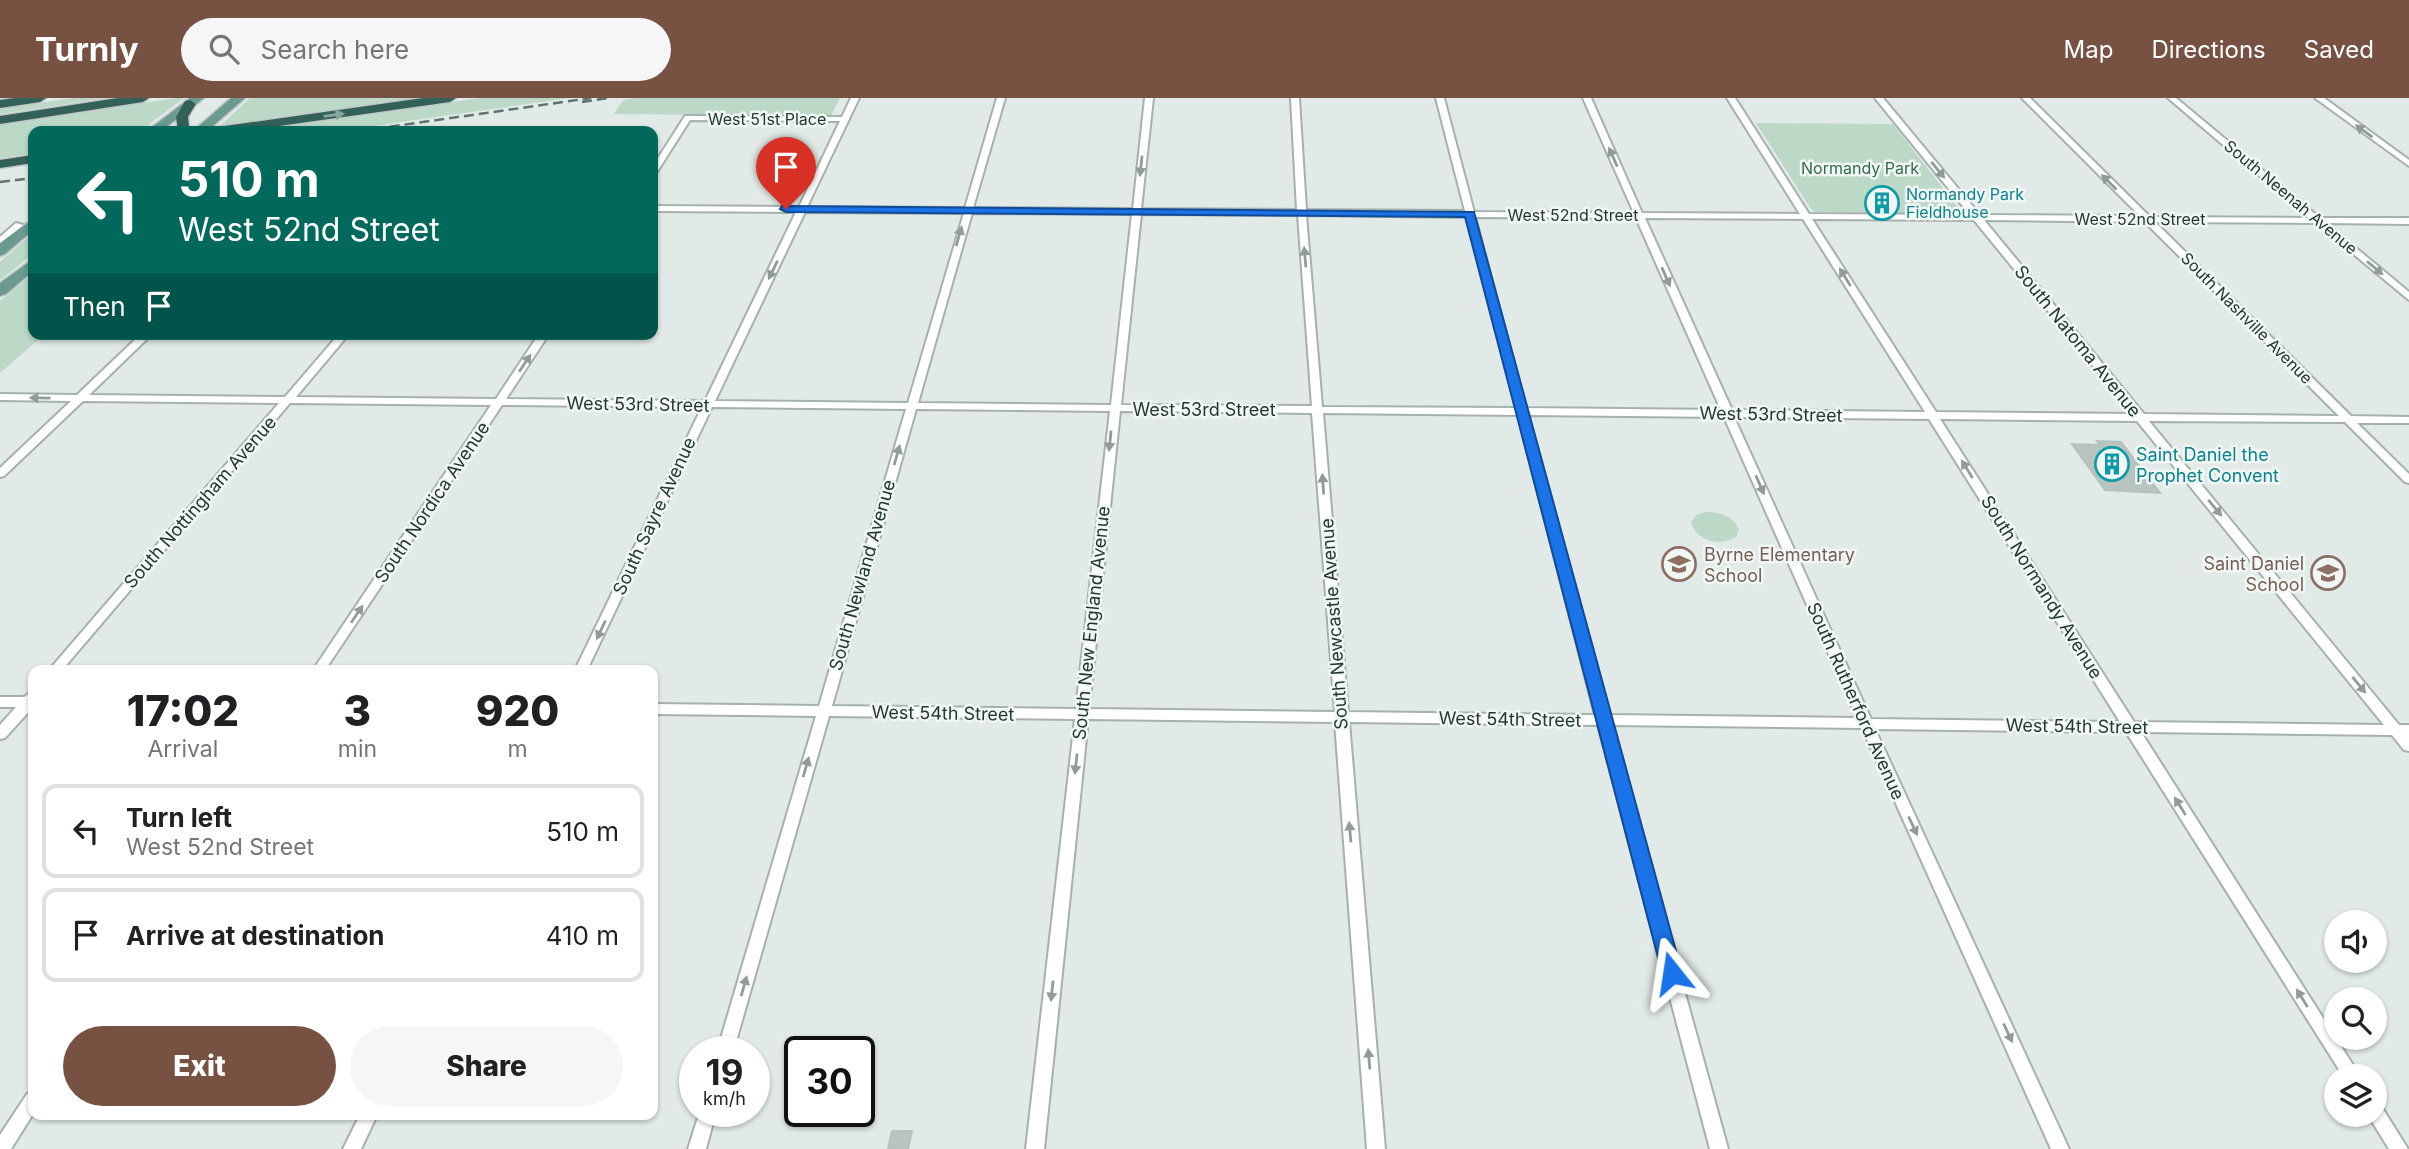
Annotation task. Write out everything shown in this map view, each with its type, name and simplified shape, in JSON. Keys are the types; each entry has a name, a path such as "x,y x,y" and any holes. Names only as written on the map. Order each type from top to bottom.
{"highway":[{"path":"0,104 40,98"},
{"path":"0,120 143,98"},
{"path":"253,126 450,98"},
{"path":"183,126 182,117 194,101"},
{"path":"0,164 28,160"}],"main road":[{"path":"205,126 239,98"},
{"path":"160,126 194,101"},
{"path":"0,251 26,224"},
{"path":"0,291 28,268"}],"street":[{"name":"South Sayre Avenue","path":"583,665 855,98"},
{"name":"South Newland Avenue","path":"730,1036 1001,98"},
{"name":"South New England Avenue","path":"1035,1149 1149,98"},
{"name":"South Newcastle Avenue","path":"1295,98 1301,213 1376,1149"},
{"path":"1440,98 1603,721 1719,1149"},
{"name":"South Rutherford Avenue","path":"1587,98 2060,1149"},
{"name":"South Normandy Avenue","path":"1731,98 2344,1064"},
{"name":"South Natoma Avenue","path":"1879,98 2140,418 2402,730 2409,746"},
{"name":"South Nashville Avenue","path":"2026,98 2409,480"},
{"name":"South Neenah Avenue","path":"2172,98 2409,297"},
{"path":"2319,98 2409,164"},
{"name":"West 51st Place","path":"658,164 688,118 845,119"},
{"name":"West 52nd Street","path":"658,208 2409,221"},
{"path":"0,228 26,224"},
{"path":"0,241 26,224"},
{"path":"0,474 141,340"},
{"name":"South Nottingham Avenue","path":"59,665 339,340"},
{"name":"South Nordica Avenue","path":"322,665 540,340"},
{"name":"West 53rd Street","path":"0,397 2409,420"},
{"path":"0,702 28,700"},
{"path":"0,734 28,703"},
{"name":"West 54th Street","path":"658,709 2402,730"},
{"path":"1,1149 28,1108"},
{"path":"352,1149 366,1120"},
{"path":"697,1149 703,1127"},
{"path":"2385,1127 2396,1144"}],"green space":[{"path":"73,98 105,98 0,114 0,109"},
{"path":"184,98 147,126 28,126 28,155 0,158 0,125"},
{"path":"250,98 421,98 221,125"},
{"path":"480,98 570,98 373,126 283,126"},
{"path":"840,98 831,116 614,114 623,100"},
{"name":"Normandy Park","path":"1756,123 1893,124 1963,214 1816,212 1811,209"},
{"path":"28,237 28,258 0,280 0,262"},
{"path":"28,278 28,340 38,340 0,373 0,301"},
{"path":"1706,512 1721,514 1733,521 1739,529 1736,537 1716,542 1698,534 1691,522 1696,515"}],"building":[{"name":"Saint Daniel the Prophet Convent","path":"2097,441 2121,442 2160,493 2105,490 2072,444 2100,445"},
{"path":"892,1131 912,1131 908,1149 888,1149"}],"railway":[{"path":"395,126 591,98"},
{"path":"582,102 608,98"},
{"path":"0,182 28,179"}],"place":[{"name":"Normandy Park Fieldhouse","path":"1882,203"},
{"name":"Saint Daniel the Prophet Convent","path":"2112,464"},
{"name":"Byrne Elementary School","path":"1679,564"},
{"name":"Saint Daniel School","path":"2328,573"}],"route":[{"path":"786,209 1470,214 1672,973"}]}
